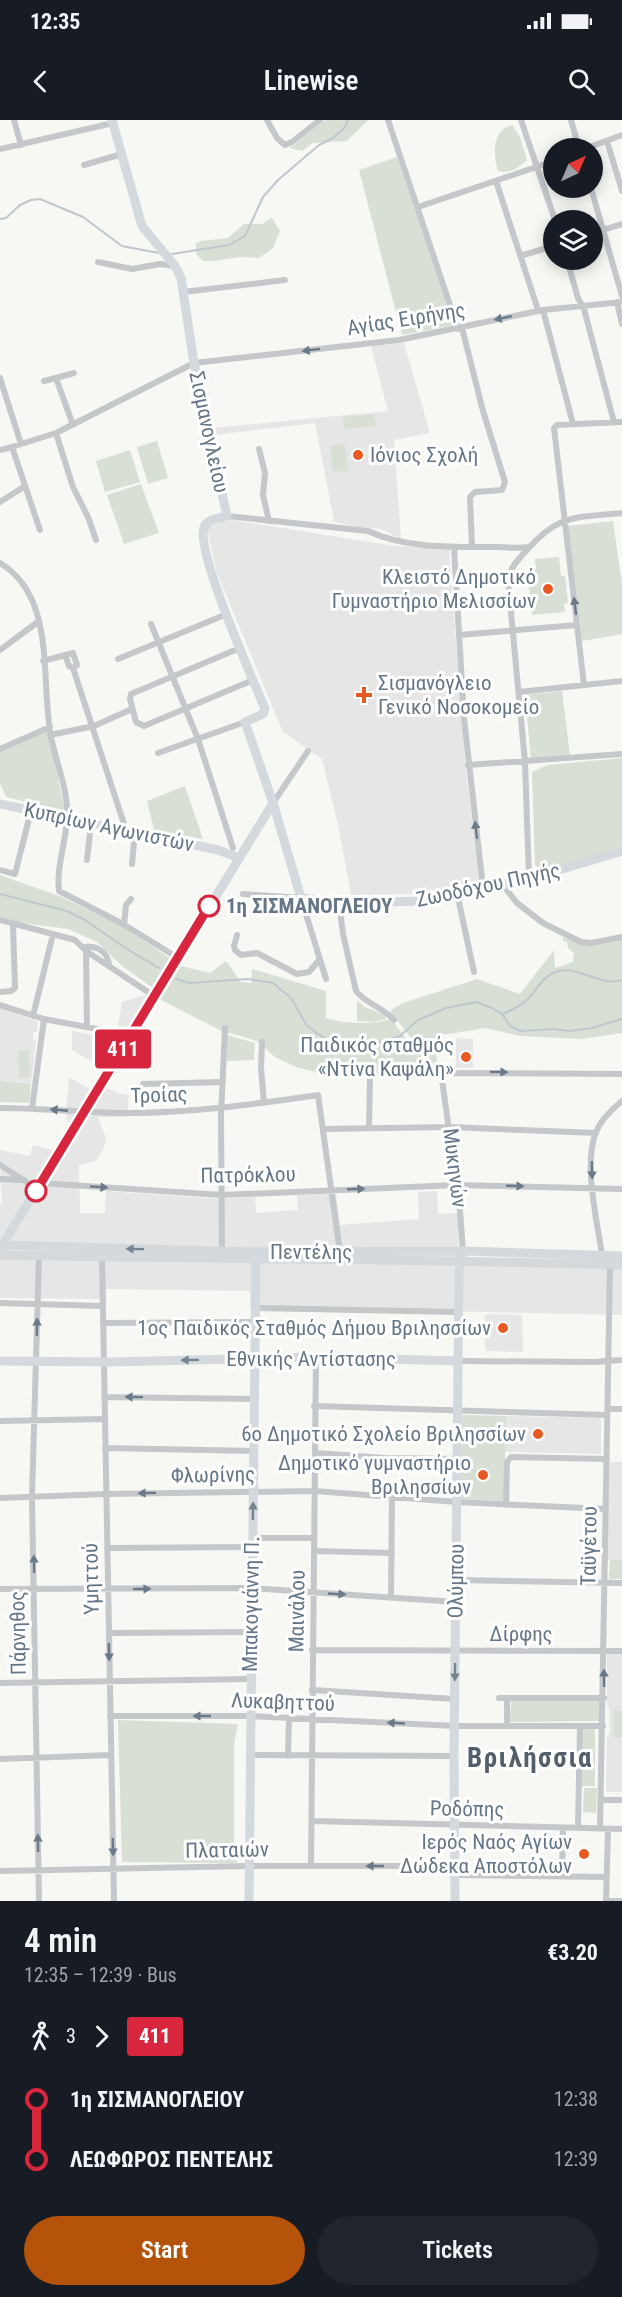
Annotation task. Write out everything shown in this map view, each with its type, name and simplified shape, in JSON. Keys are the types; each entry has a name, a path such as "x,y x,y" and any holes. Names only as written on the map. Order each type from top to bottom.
{"street":[{"path":"14,120 21,145"},
{"path":"267,120 277,138 285,145 320,120"},
{"path":"388,120 460,328 505,482 502,490 475,492 470,497 472,546"},
{"path":"521,120 552,210"},
{"path":"571,120 576,138"},
{"path":"0,149 112,121"},
{"name":"Σισμανογλείου","path":"112,121 142,226 175,266 181,278 194,363 227,516 208,522 203,530 210,570 266,710 263,714 245,722"},
{"path":"603,143 622,135"},
{"path":"608,141 622,192"},
{"path":"84,165 122,154"},
{"path":"418,207 543,166"},
{"path":"496,181 520,256 541,310 573,424"},
{"path":"622,224 603,229 622,296"},
{"path":"520,256 543,249"},
{"path":"98,262 132,269 160,264 175,266"},
{"path":"570,270 614,422"},
{"path":"183,292 285,280"},
{"path":"619,302 622,324"},
{"name":"Αγίας Ειρήνης","path":"194,363 399,340 541,310 619,302"},
{"path":"0,450 56,433 194,363"},
{"path":"44,381 74,373"},
{"path":"0,378 21,444"},
{"path":"56,378 73,424"},
{"path":"584,685 554,428 557,425 622,422"},
{"path":"56,433 73,487 88,517 96,540"},
{"path":"12,447 40,530"},
{"path":"259,449 266,473 263,495 269,521"},
{"path":"0,502 25,486"},
{"path":"529,879 525,762 509,573 530,547 549,529 565,520 622,513"},
{"path":"227,516 368,531 404,542 454,547 516,549 530,547"},
{"path":"454,547 468,765 483,888"},
{"path":"0,563 21,579 29,593 39,621 50,731 65,796 67,818 58,891 124,925 178,958"},
{"path":"118,659 226,614"},
{"path":"0,650 39,621"},
{"path":"1,1250 123,1048 151,994 178,958 231,871 231,852 198,739 151,624"},
{"path":"459,635 577,625"},
{"path":"240,648 131,694 130,699 136,722 141,726 253,680"},
{"path":"43,661 73,653 77,665 73,668"},
{"path":"65,655 69,666 73,668 130,831 132,864"},
{"path":"519,692 622,681"},
{"path":"0,749 50,731 94,726 132,709"},
{"path":"158,753 245,722 273,803 326,979"},
{"path":"231,871 231,852 273,803 308,751"},
{"path":"468,765 622,754"},
{"name":"Κυπρίων Αγωνιστών","path":"0,804 231,852"},
{"path":"0,870 15,874 31,811"},
{"path":"87,860 91,823"},
{"name":"Ζωοδόχου Πηγής","path":"243,894 339,902 422,901 529,879 622,851"},
{"path":"502,884 517,903 543,923 581,942 591,943 622,937"},
{"path":"456,893 474,972"},
{"path":"124,925 126,905 131,899"},
{"path":"339,902 343,934 356,991 361,997 386,1011 394,1020"},
{"path":"0,920 68,937 151,994"},
{"path":"0,992 11,991 15,988 13,925"},
{"path":"33,1016 53,934"},
{"path":"237,935 234,946 237,953 241,955 257,953 297,974 309,972 319,960"},
{"path":"85,949 87,1027"},
{"path":"0,1005 44,1019 113,1033 123,1048"},
{"path":"32,1108 44,1019"},
{"path":"222,1251 222,1108 225,1028"},
{"path":"262,1042 261,1068 264,1102"},
{"name":"Μυκηνών","path":"461,1256 457,1185 442,1076 447,1072 622,1074"},
{"path":"369,1127 370,1075"},
{"path":"143,1084 223,1082"},
{"name":"Τροίας","path":"0,1108 32,1108 83,1113 162,1113 222,1108 318,1095 323,1129"},
{"path":"602,1255 593,1189 592,1153 596,1133 610,1112 622,1101"},
{"path":"340,1252 323,1129 450,1127 596,1133"},
{"path":"0,1165 22,1180 38,1186"},
{"path":"0,1179 22,1180"},
{"name":"Πατρόκλου","path":"38,1186 222,1195 457,1185 622,1189"},
{"name":"Πεντέλης","path":"1,1250 222,1251 257,1257 340,1252 622,1264"},
{"name":"Πεντέλης","path":"1,1250 39,1256 102,1257 622,1256"},
{"name":"Πάρνηθος","path":"39,1256 32,1497 39,1901"},
{"name":"Ολύμπου","path":"455,1901 454,1756 461,1256"},
{"name":"Υμηττού","path":"102,1257 114,1901"},
{"name":"Μπακογιάννη Π.","path":"249,1901 249,1716 257,1257"},
{"name":"Ταϋγέτου","path":"600,1828 610,1264"},
{"path":"0,1303 103,1306"},
{"path":"257,1308 459,1312"},
{"path":"103,1323 256,1322"},
{"name":"Εθνικής Αντίστασης","path":"0,1361 104,1362 316,1357 458,1361 609,1362 622,1360"},
{"name":"Μαινάλου","path":"311,1866 316,1357"},
{"path":"104,1397 255,1399"},
{"path":"314,1406 458,1412 608,1412 622,1409"},
{"path":"0,1421 105,1419"},
{"path":"105,1448 254,1451"},
{"path":"316,1453 385,1458 457,1459"},
{"path":"506,1505 507,1462 510,1456 607,1459"},
{"name":"Φλωρίνης","path":"0,1498 315,1491 392,1498 606,1509"},
{"path":"392,1498 392,1597"},
{"path":"107,1548 314,1538"},
{"path":"314,1551 392,1553"},
{"path":"456,1580 622,1583"},
{"path":"0,1589 252,1588 456,1602"},
{"path":"109,1633 251,1632"},
{"name":"Δίρφης","path":"312,1650 622,1651"},
{"path":"0,1683 250,1679"},
{"path":"312,1690 455,1699"},
{"path":"499,1698 604,1698"},
{"path":"507,1698 507,1726"},
{"name":"Λυκαβηττού","path":"110,1716 289,1717 455,1726 603,1726"},
{"path":"288,1756 289,1717"},
{"path":"578,1828 580,1726"},
{"path":"0,1759 111,1755"},
{"path":"249,1755 454,1756"},
{"path":"601,1800 622,1800"},
{"name":"Ροδόπης","path":"312,1821 622,1829"},
{"path":"562,1876 563,1827"},
{"path":"608,1829 606,1901 622,1901"},
{"name":"Πλαταιών","path":"0,1871 311,1866 606,1877"}],"shaded area":[{"path":"325,120 368,120 347,141 313,143 302,151 290,148"},
{"path":"512,125 520,137 527,160 510,171 498,171 495,157 497,137 505,128"},
{"path":"397,157 455,325 402,335 359,170"},
{"path":"272,218 280,231 273,248 259,258 240,257 203,261 196,254 196,243 228,238 244,224 262,224"},
{"name":"Ιόνιος Σχολή","path":"404,343 430,433 394,440 401,539 381,529 351,526 334,521 315,423 214,435 212,428 388,411 371,346"},
{"path":"374,414 376,426 344,429 343,417"},
{"path":"157,441 168,478 148,484 137,447"},
{"path":"345,444 348,471 333,472 330,446"},
{"path":"130,450 140,482 105,492 96,461"},
{"path":"141,484 159,533 124,544 107,495"},
{"name":"Σισμανόγλειο Γενικό Νοσοκομείο","path":"226,519 395,546 449,549 465,761 479,881 418,894 351,895 339,829 322,759 283,732 217,573 208,532 209,527"},
{"path":"613,521 622,584 622,634 582,641 568,526"},
{"name":"Κλειστό Δημοτικό Γυμναστήριο Μελισσίων","path":"559,557 561,576 565,576 568,603 564,604 565,612 532,615 527,570 536,569 535,559"},
{"path":"562,691 570,755 531,759 525,695"},
{"path":"48,728 65,811 6,797 0,783 0,751"},
{"path":"622,758 622,846 544,873 535,865 532,772 548,765"},
{"path":"185,786 203,839 154,830 147,801"},
{"path":"0,875 59,896 122,926 171,959 153,988 122,966 97,942 68,929 0,918"},
{"path":"563,937 581,944 622,939 622,1033 581,1039 520,1036 486,1028 442,1035 417,1045 391,1013 391,1010 403,1003 477,979 520,994 554,950 555,968 573,962 574,953 568,948 567,942 563,941"},
{"path":"226,961 241,982 251,983 252,969 326,991 326,1018 359,1023 391,1019 413,1048 436,1040 437,1076 347,1076 323,1074 296,1067 275,1057 257,1041 220,1030 157,998 163,994 181,966 210,973"},
{"path":"149,994 156,999 103,1086 119,1094 129,1095 127,1117 98,1117 106,1139 104,1148 96,1161 79,1165 80,1213 105,1213 106,1191 221,1199 255,1197 256,1213 298,1210 297,1195 336,1193 340,1225 419,1219 418,1192 437,1191 438,1214 459,1213 458,1263 622,1267 622,1315 250,1307 250,1291 106,1289 106,1299 0,1298 0,1204 2,1203 0,1150 30,1156 33,1145 53,1150 69,1124 66,1115 69,1077 90,1089 103,1068 72,1050 72,1031 110,1038 118,1027 122,1002"},
{"path":"357,1000 365,1007 385,1015 386,1019 373,1022 357,1021"},
{"path":"0,1008 37,1021 37,1032 33,1032 33,1039 36,1040 31,1084 0,1081"},
{"path":"227,1035 255,1043 254,1060 227,1061"},
{"path":"456,1038 473,1039 473,1068 456,1068"},
{"path":"29,1050 30,1077 19,1078 18,1051"},
{"path":"0,1081 31,1084 29,1103 0,1102"},
{"path":"485,1314 522,1315 523,1352 485,1351"},
{"name":"Δημοτικό γυμναστήριο Βριλησσίων","path":"462,1415 506,1416 504,1501 461,1499"},
{"name":"6ο Δημοτικό Σχολείο Βριλησσίων","path":"506,1416 601,1418 601,1454 505,1452"},
{"path":"610,1462 622,1462 622,1560 607,1560"},
{"path":"610,1560 622,1560 622,1579 609,1579"},
{"path":"607,1652 622,1653 622,1792 606,1792 607,1737 610,1733 607,1705"},
{"path":"511,1701 602,1701 601,1721 510,1722"},
{"path":"614,1710 622,1711 622,1738 613,1737"},
{"path":"118,1720 238,1724 234,1745 234,1850 237,1863 122,1862"},
{"path":"582,1729 595,1729 595,1786 582,1786"},
{"path":"584,1788 597,1788 596,1813 583,1812"}],"waterway":[{"path":"172,254 229,245 245,236 263,197 278,180 319,145 333,138 345,127 348,120"},
{"path":"0,219 6,218 20,205 40,199 83,217 122,246 159,253"},
{"path":"0,894 67,911 85,920 159,968"},
{"path":"502,1014 524,1002 549,975 562,970 579,972 605,981 622,980"},
{"path":"176,979 189,983 248,979 273,983 291,998 307,1026 333,1044 349,1046 383,1042 400,1036 418,1020 446,1008 476,1002 502,1014 510,1026 521,1031 553,1029 570,1031 592,1028 622,1019"}],"bus line":[{"name":"411","path":"36,1191 209,906"}],"place":[{"name":"Ιόνιος Σχολή","path":"358,455"},
{"name":"Κλειστό Δημοτικό Γυμναστήριο Μελισσίων","path":"548,589"},
{"name":"Σισμανόγλειο Γενικό Νοσοκομείο","path":"364,695"},
{"name":"1η ΣΙΣΜΑΝΟΓΛΕΙΟΥ","path":"209,906"},
{"name":"Παιδικός σταθμός «Ντίνα Καψάλη»","path":"466,1057"},
{"name":"1ος Παιδικός Σταθμός Δήμου Βριλησσίων","path":"503,1328"},
{"name":"6ο Δημοτικό Σχολείο Βριλησσίων","path":"538,1434"},
{"name":"Δημοτικό γυμναστήριο Βριλησσίων","path":"483,1475"},
{"name":"Ιερός Ναός Αγίων Δώδεκα Αποστόλων","path":"584,1854"}],"district":[{"name":"Βριλήσσια","path":"530,1758"}]}
